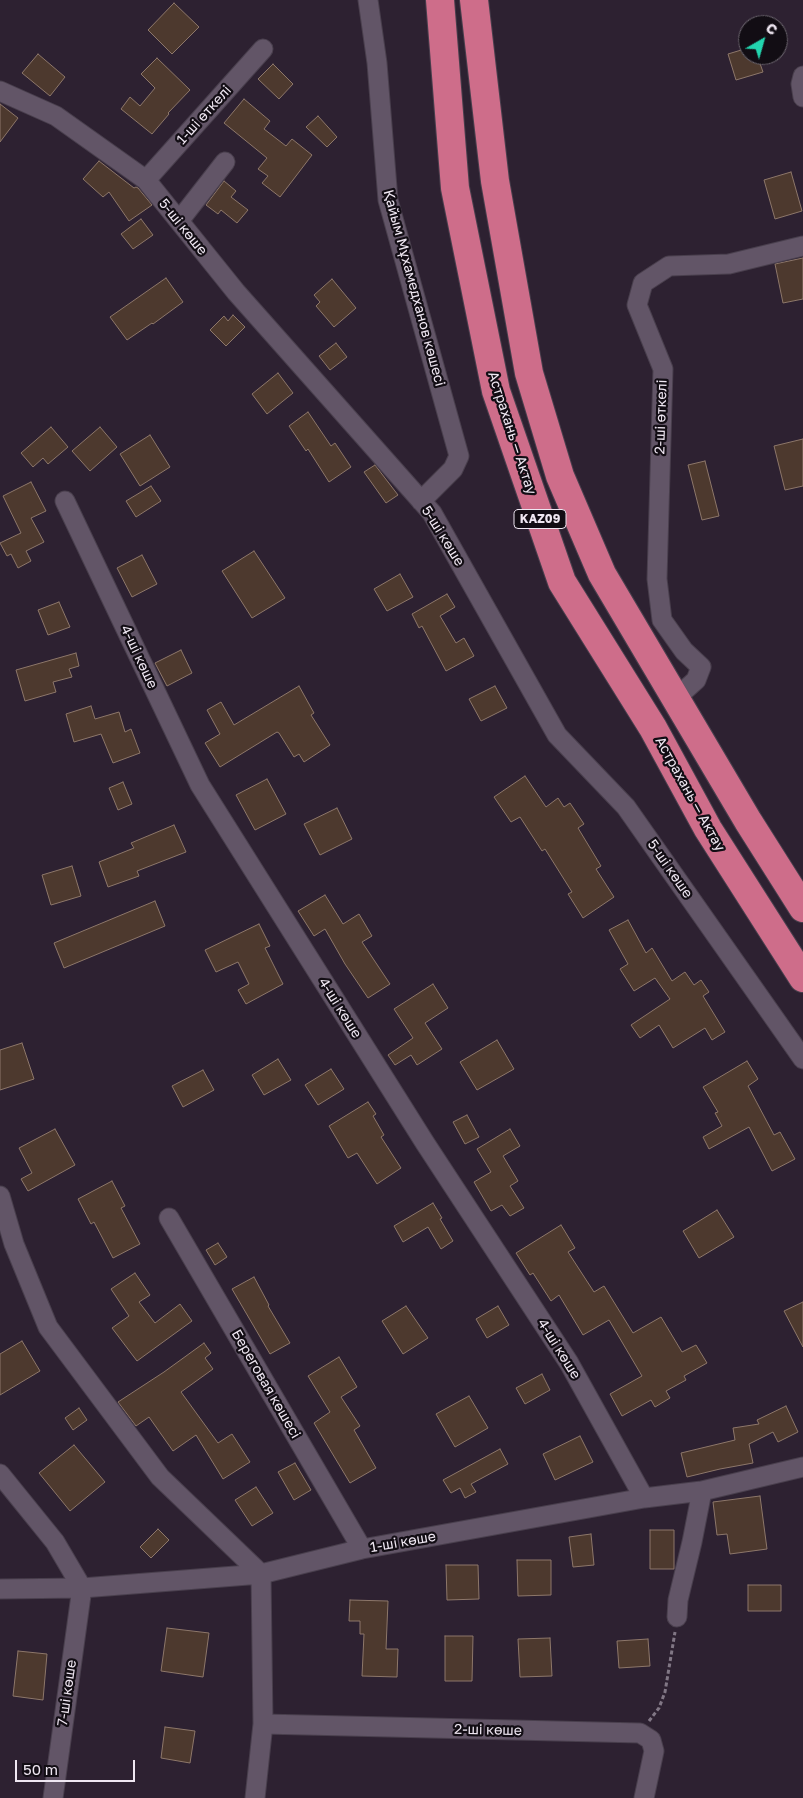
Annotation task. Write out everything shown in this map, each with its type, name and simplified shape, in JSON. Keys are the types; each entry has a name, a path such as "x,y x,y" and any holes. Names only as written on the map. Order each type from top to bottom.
{"highway":[{"name":"Астрахань — Актау","path":"440,0 455,188 496,391 562,582 653,728 708,829 803,978"},
{"name":"KAZ09","path":"474,0 495,181 528,373 560,476 602,574 748,821 803,908"}],"street":[{"name":"Қайым Мұхамедханов көшесi","path":"368,0 378,63 388,200 459,456 454,469 421,501"},
{"name":"1-ші өткелі","path":"146,180 263,50"},
{"path":"803,76 801,84 803,97"},
{"name":"5-шi көше","path":"0,92 56,116 146,180 236,292 432,513 557,735 626,807 803,1059"},
{"path":"179,221 225,162"},
{"name":"2-ші өткелі","path":"675,698 696,680 701,667 684,650 662,620 657,579 663,369 637,304 644,283 669,266 729,264 803,246"},
{"name":"4-шi көше","path":"65,501 200,784 425,1142 569,1363 644,1498"},
{"path":"0,1196 14,1244 48,1328 160,1477 261,1574 263,1724 256,1798"},
{"name":"Береговая көшесі","path":"169,1218 362,1550"},
{"name":"1-ші көше","path":"0,1589 82,1588 261,1574 362,1550 644,1498 702,1491 803,1467"},
{"path":"0,1474 55,1542 82,1588"},
{"path":"677,1617 678,1600 702,1491"},
{"name":"7-шi көше","path":"53,1798 82,1588"},
{"name":"2-ші көше","path":"263,1724 640,1733"},
{"path":"640,1733 651,1740 654,1751 644,1798"}],"path":[{"path":"640,1733 659,1708 664,1692 673,1636 677,1628 677,1617"}],"building":[{"path":"174,3 199,27 172,54 148,30"},
{"path":"738,51 738,65 761,65 763,72 736,80 728,54"},
{"path":"38,54 65,77 50,96 22,73"},
{"path":"157,58 190,90 168,113 152,134 121,109 130,97 140,106 155,88 141,74"},
{"path":"273,64 293,84 279,99 258,79"},
{"path":"244,99 270,121 264,129 286,146 292,139 312,155 280,197 262,183 268,176 258,169 267,158 224,123"},
{"path":"0,104 18,118 0,142"},
{"path":"318,116 337,137 327,147 306,127"},
{"path":"99,161 134,188 138,188 152,205 129,221 109,192 103,197 83,179"},
{"path":"791,172 802,211 775,219 764,180"},
{"path":"224,181 236,191 231,197 248,210 237,223 221,210 218,214 206,205"},
{"path":"141,219 153,235 133,249 121,234"},
{"path":"803,258 803,299 783,303 775,264"},
{"path":"166,278 183,302 127,340 110,317"},
{"path":"332,279 356,308 334,327 316,306 320,302 314,295"},
{"path":"233,315 245,327 226,346 210,330 224,316 228,321"},
{"path":"336,343 347,357 330,370 319,356"},
{"path":"278,373 293,393 267,414 252,394"},
{"path":"308,412 331,446 335,443 351,467 329,482 308,449 306,451 289,426"},
{"path":"51,427 68,447 48,464 43,458 33,467 21,453"},
{"path":"100,427 117,447 90,471 72,451"},
{"path":"150,435 170,467 140,486 120,454"},
{"path":"803,439 803,486 785,490 774,446"},
{"path":"705,461 719,516 702,520 688,465"},
{"path":"375,465 398,495 386,503 364,472"},
{"path":"31,482 46,511 31,518 44,542 26,551 31,561 18,568 11,554 7,556 0,543 21,533 3,496"},
{"path":"151,486 161,501 136,517 126,501"},
{"path":"254,551 285,598 252,618 222,571"},
{"path":"142,555 157,584 132,597 117,568"},
{"path":"400,574 413,597 387,611 374,589"},
{"path":"447,594 455,607 440,616 456,643 464,638 474,656 446,671 422,626 419,628 412,614"},
{"path":"59,602 70,627 48,635 38,610"},
{"path":"181,650 192,673 167,686 155,663"},
{"path":"76,653 79,666 69,669 72,677 53,682 56,692 25,701 16,670"},
{"path":"299,686 314,713 311,715 330,745 304,762 299,754 294,757 277,732 220,767 205,743 220,734 207,710 221,702 234,725"},
{"path":"495,686 507,708 481,721 469,699"},
{"path":"91,706 95,719 119,712 125,732 131,729 140,753 113,763 101,734 74,742 66,714"},
{"path":"525,776 546,807 558,798 564,807 570,803 584,824 578,828 601,866 596,869 614,897 583,918 568,894 572,892 545,849 542,851 520,817 511,822 494,797"},
{"path":"267,779 286,814 255,830 236,795"},
{"path":"123,782 132,804 118,810 109,788"},
{"path":"337,808 352,839 320,855 304,824"},
{"path":"174,825 186,852 137,871 139,876 108,887 99,862 134,848 131,843"},
{"path":"72,866 81,896 51,905 42,875"},
{"path":"325,895 343,924 359,914 372,936 362,942 390,984 368,998 345,964 325,929 314,936 298,911"},
{"path":"155,901 165,926 64,968 54,943"},
{"path":"628,920 646,953 652,948 672,981 685,972 694,985 701,980 709,992 703,996 725,1032 712,1040 705,1028 673,1048 659,1025 640,1038 631,1025 670,999 655,978 634,991 620,969 628,964 609,930"},
{"path":"259,924 270,946 265,948 283,984 246,1004 238,990 249,984 238,962 216,972 205,950"},
{"path":"433,984 448,1008 425,1023 442,1049 417,1065 411,1055 395,1065 388,1055 413,1038 394,1009"},
{"path":"497,1040 514,1069 477,1090 460,1062"},
{"path":"22,1043 34,1079 0,1090 0,1050"},
{"path":"278,1059 291,1080 264,1095 252,1075"},
{"path":"747,1061 758,1079 748,1086 774,1135 780,1132 795,1159 772,1171 749,1127 709,1149 703,1137 722,1126 715,1113 718,1112 703,1087"},
{"path":"331,1069 344,1089 318,1105 305,1085"},
{"path":"203,1070 214,1090 183,1107 172,1086"},
{"path":"368,1102 376,1114 373,1116 384,1135 381,1137 401,1168 377,1184 357,1153 348,1158 329,1126"},
{"path":"467,1115 479,1137 465,1144 453,1122"},
{"path":"55,1129 75,1165 28,1191 21,1179 32,1173 19,1148"},
{"path":"510,1129 520,1146 503,1156 518,1181 510,1186 524,1208 510,1216 502,1205 491,1211 474,1182 491,1172 477,1149"},
{"path":"112,1181 125,1206 121,1208 140,1244 113,1258 94,1222 91,1224 78,1199"},
{"path":"433,1203 453,1241 441,1249 428,1227 403,1242 394,1226"},
{"path":"717,1210 734,1237 699,1258 683,1231"},
{"path":"561,1225 575,1248 568,1252 594,1292 604,1286 633,1333 661,1317 682,1352 696,1345 707,1363 684,1376 686,1380 666,1391 670,1398 655,1407 651,1400 622,1416 610,1394 642,1376 609,1320 583,1335 559,1295 551,1301 533,1273 530,1275 516,1253"},
{"path":"218,1243 227,1257 215,1265 206,1250"},
{"path":"135,1273 150,1295 139,1302 155,1323 180,1304 192,1321 137,1361 112,1328 129,1316 111,1289"},
{"path":"254,1277 268,1306 290,1343 270,1354 232,1289"},
{"path":"803,1302 803,1347 784,1311"},
{"path":"406,1306 428,1338 403,1354 382,1321"},
{"path":"498,1306 509,1325 487,1338 476,1319"},
{"path":"22,1341 40,1371 0,1395 0,1354"},
{"path":"204,1343 211,1353 205,1358 213,1369 181,1392 218,1443 232,1434 250,1462 223,1479 196,1435 173,1451 149,1417 136,1426 118,1402"},
{"path":"339,1357 357,1387 341,1397 360,1426 354,1430 376,1468 350,1483 314,1423 330,1412 308,1376"},
{"path":"542,1374 550,1390 525,1404 516,1388"},
{"path":"469,1396 488,1428 455,1447 436,1414"},
{"path":"786,1406 798,1432 778,1442 773,1432 749,1444 753,1463 687,1477 681,1453 735,1440 733,1428 759,1424 757,1420"},
{"path":"79,1408 87,1420 73,1430 65,1418"},
{"path":"580,1436 593,1462 555,1480 543,1454"},
{"path":"74,1445 105,1482 70,1511 39,1473"},
{"path":"500,1449 508,1464 471,1484 476,1492 465,1498 460,1488 451,1493 443,1480"},
{"path":"295,1463 311,1490 294,1500 278,1472"},
{"path":"256,1487 273,1513 252,1526 235,1500"},
{"path":"760,1496 767,1549 730,1554 727,1534 717,1535 713,1502"},
{"path":"158,1529 169,1540 151,1558 140,1547"},
{"path":"650,1530 674,1530 674,1569 650,1569"},
{"path":"591,1534 594,1565 573,1567 569,1537"},
{"path":"517,1560 551,1560 551,1595 518,1596"},
{"path":"446,1565 478,1565 479,1599 447,1600"},
{"path":"748,1585 781,1585 781,1611 748,1611"},
{"path":"350,1600 388,1601 386,1649 398,1649 397,1677 362,1676 364,1634 360,1634 360,1621 349,1621"},
{"path":"167,1628 209,1633 203,1677 161,1671"},
{"path":"445,1636 473,1636 472,1681 445,1681"},
{"path":"550,1638 552,1676 520,1677 518,1639"},
{"path":"648,1639 650,1666 619,1668 617,1641"},
{"path":"18,1651 47,1654 43,1700 13,1696"},
{"path":"165,1727 195,1731 190,1763 161,1758"}]}
